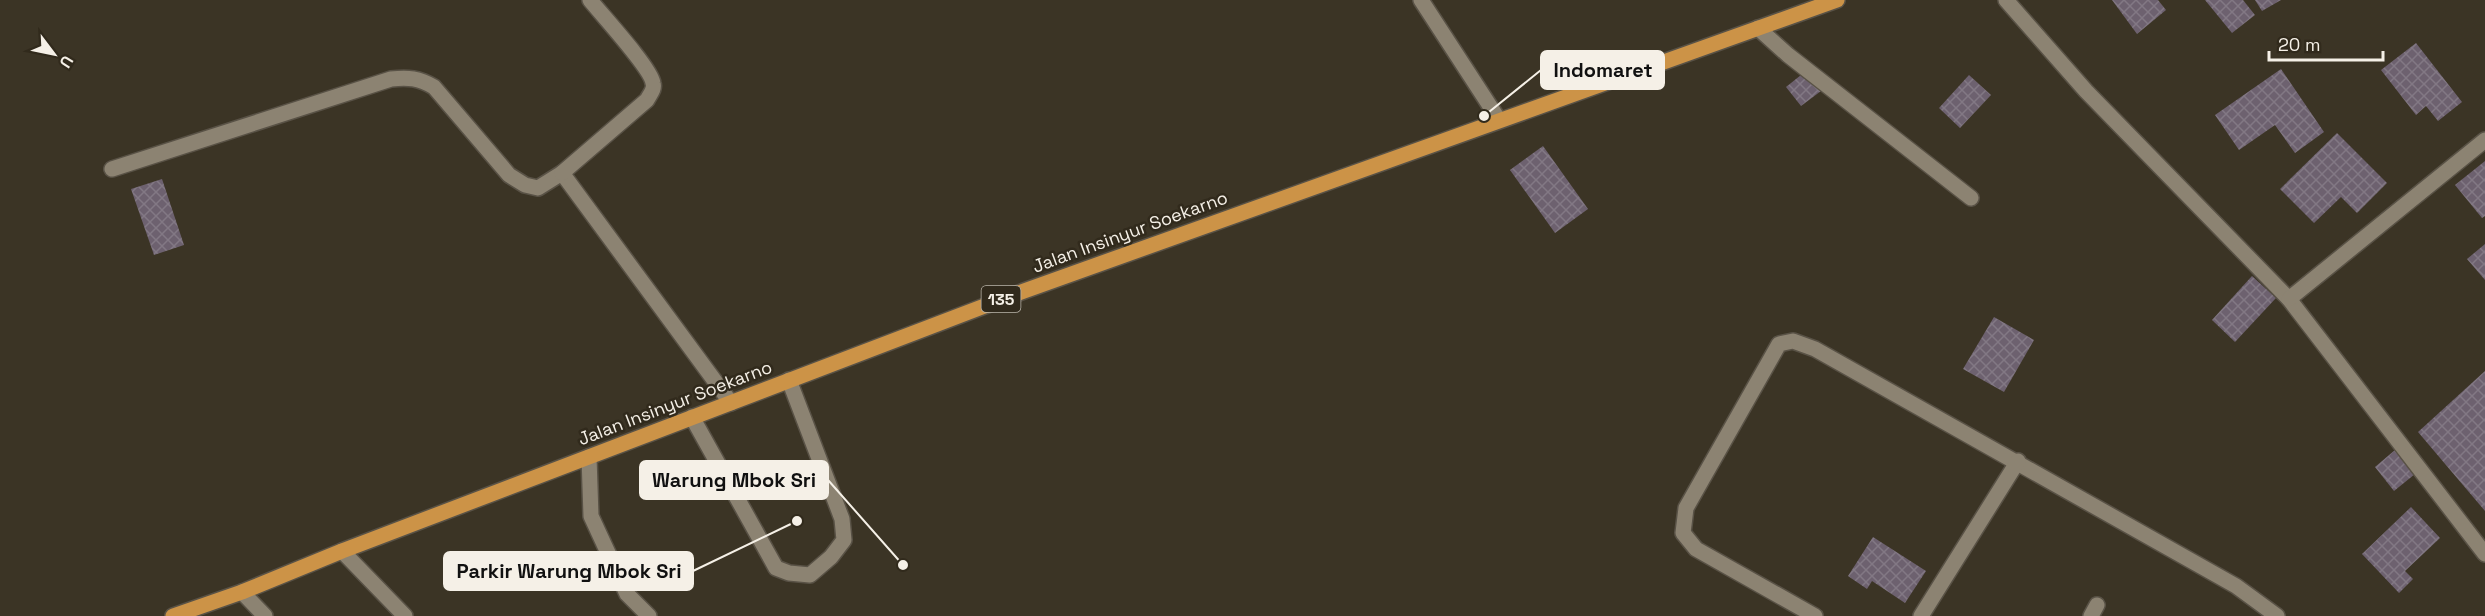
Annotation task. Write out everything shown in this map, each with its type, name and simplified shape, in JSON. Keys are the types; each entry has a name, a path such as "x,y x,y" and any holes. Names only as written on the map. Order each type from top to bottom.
{"main road":[{"name":"Jalan Insinyur Soekarno","path":"173,616 242,592 342,551 1024,291 1837,0"}],"street":[{"path":"112,169 391,79 407,77 421,80 434,87 509,175 525,185 538,188 562,173 647,100 653,90 653,81 641,63 590,0"},
{"path":"1421,0 1499,120"},
{"path":"2006,0 2086,91 2289,299 2485,554"},
{"path":"1758,28 1788,55 1971,198"},
{"path":"2289,299 2485,140"},
{"path":"562,173 731,403"},
{"path":"1815,616 1696,549 1683,533 1686,508 1779,344 1793,341 1815,349 2018,461 2236,586 2277,616"},
{"path":"692,417 776,568 789,573 810,575 831,557 844,540 842,519 789,380"},
{"path":"589,457 591,516 627,594 649,616"},
{"path":"1920,616 2018,461"},
{"path":"342,551 405,616"},
{"path":"242,592 265,616"}],"building":[{"path":"2112,0 2158,0 2166,10 2137,34"},
{"path":"2205,0 2243,0 2255,15 2232,33"},
{"path":"2255,0 2281,0 2262,11"},
{"path":"2416,43 2462,102 2438,121 2426,106 2416,115 2381,70"},
{"path":"2281,69 2324,132 2295,153 2275,125 2239,150 2215,115"},
{"path":"1806,71 1821,91 1801,106 1786,87"},
{"path":"1969,75 1991,95 1960,128 1939,108"},
{"path":"2337,133 2387,183 2357,213 2341,197 2314,223 2280,189"},
{"path":"1543,146 1588,209 1555,233 1510,170"},
{"path":"2485,161 2485,216 2482,218 2455,185"},
{"path":"162,179 184,245 154,255 131,189"},
{"path":"2485,244 2485,280 2467,259"},
{"path":"2252,276 2276,298 2235,342 2212,320"},
{"path":"1994,317 2034,340 2004,392 1963,369"},
{"path":"2485,371 2485,511 2418,432"},
{"path":"2395,450 2415,474 2394,491 2375,467"},
{"path":"2411,507 2440,538 2405,571 2413,579 2399,593 2362,554"},
{"path":"1873,537 1926,571 1905,603 1872,581 1867,589 1848,576"}],"place":[{"name":"Indomaret","path":"1484,116"},
{"name":"Parkir Warung Mbok Sri","path":"797,521"},
{"name":"Warung Mbok Sri","path":"903,565"}]}
